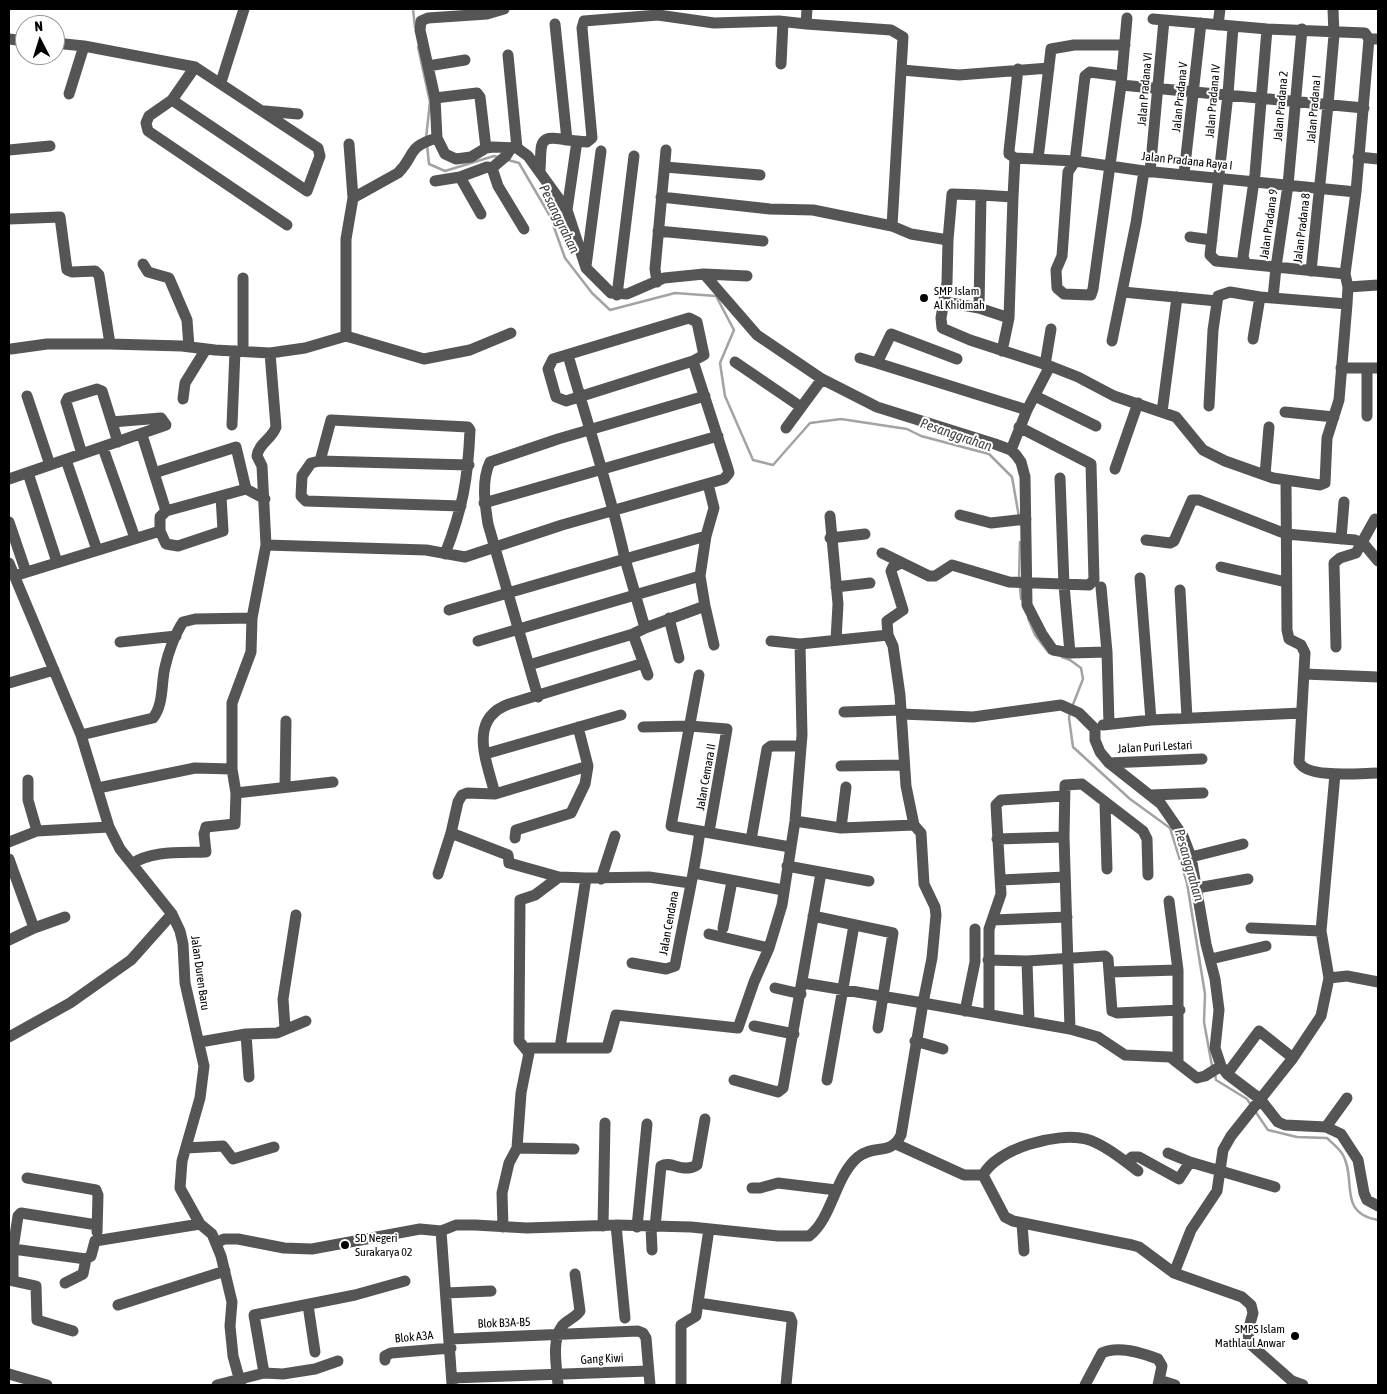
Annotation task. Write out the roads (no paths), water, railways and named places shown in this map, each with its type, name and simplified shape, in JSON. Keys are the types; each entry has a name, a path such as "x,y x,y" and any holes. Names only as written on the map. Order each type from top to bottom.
{"street":[{"path":"221,82 244,9"},
{"path":"504,9 487,14 423,19 420,30 435,98 434,139 445,154 456,159 471,157 486,148 511,151 528,156 540,170 567,210 586,268 611,293 617,295 634,292 673,276 704,274 747,276"},
{"path":"695,21 696,9"},
{"path":"806,24 807,9"},
{"path":"1218,25 1220,9"},
{"name":"Jalan Pradana I","path":"1320,189 1334,32 1333,9"},
{"path":"540,170 544,139 549,136 587,142 592,138 582,28 584,21 658,15 714,23 783,22 891,30 898,32 903,37 894,160 892,226"},
{"path":"1127,18 1121,80 1108,164 1096,277 1091,295 1064,294 1057,288 1056,270 1062,256 1068,172 1075,161 1085,76 1090,72 1121,80 1159,87 1364,108"},
{"name":"Jalan Pradana VI","path":"1112,341 1147,171 1159,87 1159,20 1201,23"},
{"path":"781,64 783,22"},
{"path":"1013,197 952,194 945,302 941,318 942,328 1078,377 1114,396 1176,417 1207,453 1264,475 1286,481 1320,485 1325,483 1327,438 1339,400 1348,304 1348,287 1345,274 1356,192 1364,108 1373,74 1374,39 1365,33 1233,27 1201,23"},
{"name":"Jalan Pradana V","path":"1184,174 1195,91 1201,23"},
{"path":"555,24 572,141 567,210"},
{"name":"Jalan Pradana IV","path":"1212,240 1228,94 1233,27"},
{"path":"1246,264 1243,257 1254,182 1267,29"},
{"name":"Jalan Pradana 2","path":"1288,185 1302,29"},
{"path":"65,44 195,67 221,82 320,150 320,156 307,191 172,100"},
{"path":"1038,159 1041,118 1049,68 1049,53 1052,48 1074,45 1125,45"},
{"path":"69,94 84,46"},
{"path":"435,181 460,177 487,167 492,168 511,151 508,55"},
{"path":"428,66 465,60"},
{"path":"195,67 172,100 149,116 146,126 150,134 287,225"},
{"path":"902,70 959,75 1049,68"},
{"path":"1002,351 1009,318 1015,158 1009,151 1018,69"},
{"path":"435,98 477,93 480,96 486,148"},
{"path":"263,111 298,114"},
{"path":"353,198 398,173 403,168 412,150 434,139"},
{"path":"346,336 346,239 353,198 349,144"},
{"path":"9,150 50,146"},
{"path":"657,282 655,269 666,150"},
{"path":"586,268 601,151"},
{"path":"617,295 634,156"},
{"path":"1358,157 1378,159"},
{"name":"Jalan Pradana Raya I","path":"1015,158 1108,164 1147,171 1356,192"},
{"path":"665,166 760,175"},
{"path":"492,168 498,186 524,229"},
{"path":"460,177 481,214"},
{"name":"Jalan Pradana 9","path":"1272,298 1288,185"},
{"name":"Jalan Pradana 8","path":"1311,271 1320,189"},
{"path":"979,308 981,195"},
{"path":"661,197 770,209 812,210 892,226 911,234 948,240"},
{"path":"9,219 60,217 68,270 72,272 95,271 99,275 110,344"},
{"path":"658,231 763,241"},
{"path":"1190,237 1212,240 1210,254 1212,258 1246,264 1345,274"},
{"path":"143,264 148,272 169,278 183,309 189,347"},
{"path":"704,274 757,336 822,379 877,407 1011,450 1024,469 1024,584 1029,611 1053,650 1070,653 1107,652"},
{"path":"232,425 243,278"},
{"path":"1348,287 1378,284"},
{"path":"1123,292 1217,301"},
{"path":"1209,406 1217,301 1221,294 1230,292 1260,297 1348,304"},
{"path":"1162,412 1177,297"},
{"path":"1253,340 1260,297"},
{"path":"945,302 979,308 1009,318"},
{"path":"689,318 697,322 704,350 704,355 693,361 566,401 556,398 548,369 553,360 689,318"},
{"path":"1011,450 1019,427 1048,366 1051,329"},
{"path":"9,345 110,344 270,353 305,348 346,336 424,359 470,350 512,333"},
{"path":"877,363 891,334 957,360"},
{"path":"183,399 185,383 206,349"},
{"path":"132,864 140,858 150,856 206,852 204,834 206,827 235,824 236,793 232,769 232,703 251,652 252,618 266,545 262,466 257,456 260,447 271,437 276,427 270,353"},
{"path":"568,355 614,510 634,595 645,628"},
{"path":"860,358 1027,410"},
{"path":"266,545 409,549 452,555 494,546 724,479 729,473 693,361"},
{"path":"735,362 801,407"},
{"path":"1341,368 1372,369 1367,416"},
{"path":"786,428 822,379"},
{"path":"82,454 66,400 100,389 118,442"},
{"path":"26,396 50,465"},
{"path":"538,696 494,546 484,503 486,472 490,462 704,396"},
{"path":"1035,396 1096,426"},
{"path":"1115,470 1138,404"},
{"path":"1285,412 1334,417"},
{"path":"9,479 165,427 164,418 112,422"},
{"path":"320,460 330,420 468,427 470,430 469,465 452,555"},
{"path":"882,553 929,576 935,576 952,565 1009,582 1089,585 1094,580 1091,464 1019,427"},
{"path":"1264,475 1270,427"},
{"path":"142,435 166,511"},
{"path":"484,503 718,436"},
{"path":"154,473 234,447 237,449 246,489"},
{"path":"103,448 135,538"},
{"path":"66,460 97,550"},
{"path":"461,506 304,500 301,496 303,471 311,463 320,460 469,465"},
{"path":"28,473 58,562"},
{"path":"1060,478 1064,585 1070,653"},
{"path":"1286,481 1288,634 1289,639 1304,649 1299,762 1307,770 1336,774 1378,773"},
{"path":"708,484 714,508 706,536 700,576 714,645"},
{"path":"221,496 224,528 222,531 172,547 166,544 160,530 160,518 166,511 246,489 265,499"},
{"path":"1146,540 1170,543 1174,541 1192,500 1199,500 1286,534 1362,542 1378,561"},
{"path":"1341,539 1344,502"},
{"path":"960,515 991,523 1024,520"},
{"path":"830,516 830,538 838,604 836,640"},
{"path":"1336,647 1334,563 1340,558 1354,555 1375,519"},
{"path":"9,522 26,572"},
{"path":"14,576 160,530"},
{"path":"830,538 866,534"},
{"path":"449,610 706,536"},
{"name":"Jalan Duren Baru","path":"9,563 81,735 109,827 120,849 172,914 180,930 183,944 186,992 200,1042 204,1066 200,1098 180,1174 180,1188 200,1224 212,1234 225,1272 232,1302 230,1326 233,1356 240,1382"},
{"path":"216,1243 224,1239 238,1239 279,1247 312,1249 420,1229 442,1230 456,1226 552,1228 616,1225 709,1229 778,1236 809,1236 820,1224 836,1190 857,1158 869,1151 888,1149 898,1141 933,949 935,907 924,884 921,833 914,825 904,764 902,712 893,646 888,635 887,621 903,610 891,571 901,563"},
{"path":"1221,567 1286,582"},
{"path":"478,641 700,576"},
{"path":"1140,578 1151,720"},
{"path":"836,587 870,583"},
{"path":"1102,587 1107,652 1109,724"},
{"path":"1180,590 1187,718"},
{"path":"529,665 634,634 669,618 705,606"},
{"path":"81,735 153,718 157,713 161,696 165,666 181,625 186,620 252,618"},
{"path":"669,618 679,658"},
{"path":"634,634 648,675"},
{"path":"772,642 800,644 888,635"},
{"path":"120,642 176,636"},
{"path":"528,1052 530,1048 607,1048 616,1015 738,1028 780,915 795,821 801,746 800,644"},
{"path":"495,794 485,754 483,732 489,716 499,708 644,663"},
{"path":"9,683 54,670"},
{"path":"1304,674 1378,677"},
{"path":"699,675 670,823 674,828 790,847"},
{"path":"844,712 902,712 973,717 1066,706 1079,712 1096,729"},
{"path":"1096,729 1109,724 1151,720 1301,713"},
{"path":"485,754 621,715"},
{"path":"286,721 286,787"},
{"path":"643,727 690,726"},
{"name":"Jalan Cemara II","path":"690,726 724,728 728,732 705,832"},
{"path":"515,838 516,830 571,813 580,797 588,766 578,727"},
{"path":"1096,729 1095,740 1100,752 1109,763 1150,794 1170,814 1183,836 1191,857 1219,1010 1215,1048 1221,1070 1257,1105 1278,1122 1285,1125 1326,1127 1342,1134 1358,1160 1364,1193 1368,1200 1378,1206"},
{"path":"751,840 767,749 771,746 801,746"},
{"name":"Jalan Puri Lestari","path":"1109,763 1202,758"},
{"path":"841,766 904,764"},
{"path":"438,874 451,833 458,802 462,795 467,793 495,794 588,766"},
{"path":"98,788 195,768 232,769"},
{"path":"1174,1273 1193,1226 1217,1191 1219,1181 1218,1169 1222,1150 1293,1058 1318,1022 1329,978 1321,931 1336,774"},
{"path":"28,780 28,800 32,832"},
{"path":"236,793 333,782"},
{"path":"1070,1029 1063,796 1065,785 1076,782 1082,784 1143,831 1147,839 1148,874"},
{"path":"841,828 846,787"},
{"path":"1150,794 1203,793"},
{"path":"989,1014 989,929 1000,902 1001,880 996,805 1001,800 1063,796"},
{"path":"1105,803 1107,869"},
{"path":"795,821 841,828 914,825"},
{"path":"9,842 32,832 109,827"},
{"path":"692,878 705,832"},
{"path":"451,833 508,854 509,863 559,877 601,879 692,878 732,881 783,890"},
{"path":"601,879 615,836"},
{"path":"997,839 1064,837"},
{"path":"1191,857 1244,844"},
{"path":"9,859 34,928"},
{"path":"787,866 869,881"},
{"path":"734,1080 781,1091 794,1034 821,873"},
{"path":"503,1227 502,1193 504,1177 517,1148 521,1092 528,1063 528,1052 519,1041 520,900 534,895 559,877"},
{"path":"1001,880 1065,877"},
{"path":"560,1048 586,878"},
{"name":"Jalan Cendana","path":"632,963 666,969 675,966 692,878"},
{"path":"1196,888 1248,879"},
{"path":"723,928 732,881"},
{"path":"1169,901 1178,970 1180,1010 1178,1062"},
{"path":"9,1037 70,1003 131,960 172,914"},
{"path":"285,1028 284,1000 296,915"},
{"path":"813,916 893,933 878,1028"},
{"path":"9,940 34,928 65,917"},
{"path":"993,920 1067,918"},
{"path":"826,1080 854,925"},
{"path":"1251,928 1321,931"},
{"path":"965,1011 975,962 976,929"},
{"path":"709,934 769,948"},
{"path":"1211,959 1266,946"},
{"path":"988,960 1026,961 1105,956 1108,959 1110,972 1112,1011 1117,1013 1180,1010"},
{"path":"1026,961 1029,1021"},
{"path":"1110,972 1178,970"},
{"path":"1329,978 1347,976 1378,982"},
{"path":"775,988 843,991 883,996 1070,1029 1098,1037 1125,1055 1170,1057 1178,1062 1189,1074 1198,1078 1221,1070 1259,1031 1293,1058"},
{"path":"200,1042 246,1034 277,1032 306,1021"},
{"path":"754,1026 794,1034"},
{"path":"246,1034 249,1077"},
{"path":"916,1041 943,1049"},
{"path":"1326,1127 1347,1098"},
{"path":"652,1250 653,1227 662,1166 668,1164 683,1169 697,1164 705,1120"},
{"path":"603,1226 605,1123"},
{"path":"637,1227 647,1124"},
{"path":"898,1141 964,1175 987,1169 1019,1148 1059,1137 1077,1137 1089,1140 1138,1171"},
{"path":"186,1148 223,1146 233,1159 274,1147"},
{"path":"517,1148 574,1149"},
{"path":"1168,1153 1190,1162 1275,1188"},
{"path":"1126,1162 1132,1157 1139,1157 1179,1179 1190,1162"},
{"path":"987,1169 1005,1217 1022,1223 1132,1245 1174,1273 1242,1297 1251,1304 1253,1313 1248,1332 1249,1343 1295,1384"},
{"path":"13,1249 86,1259 91,1256 96,1241 98,1195 96,1190 27,1178"},
{"path":"752,1188 760,1188 778,1183 836,1190"},
{"path":"73,1331 38,1320 36,1286 14,1282 11,1270 18,1216 21,1213 97,1225"},
{"path":"1022,1223 1024,1251"},
{"path":"96,1241 200,1224"},
{"path":"616,1225 625,1318"},
{"path":"681,1385 681,1325 696,1316 709,1229"},
{"path":"442,1230 452,1382"},
{"path":"64,1283 83,1274 86,1259"},
{"path":"118,1305 225,1272"},
{"path":"558,1380 558,1335 562,1327 576,1317 580,1311 574,1274"},
{"path":"264,1373 253,1316 308,1305 405,1281"},
{"path":"446,1294 492,1291"},
{"path":"699,1303 790,1317 792,1322 786,1385"},
{"path":"308,1305 315,1352"},
{"name":"Blok B3A-B5","path":"450,1343 625,1331 644,1333 648,1371"},
{"name":"Blok A3A","path":"385,1360 385,1356 391,1353 450,1343"},
{"path":"1084,1385 1102,1353 1111,1350 1132,1352 1158,1359 1162,1366 1159,1383 1175,1385"},
{"path":"217,1385 240,1382 264,1373 287,1373 315,1369 338,1361"},
{"path":"648,1371 650,1385"},
{"name":"Gang Kiwi","path":"452,1382 558,1380 648,1371"},
{"path":"287,1373 290,1385"},
{"path":"9,1374 47,1385"}],"waterway":[{"name":"Pesanggrahan","path":"413,9 415,27"},
{"name":"Pesanggrahan","path":"418,47 430,102 426,138"},
{"name":"Pesanggrahan","path":"427,145 429,164 445,171 494,156 498,157"},
{"name":"Pesanggrahan","path":"508,160 519,163 550,216 565,258 592,293 610,310 675,293 716,296 734,330 720,363 725,396 753,460 773,465 810,423 841,419 907,429 921,436 989,454 1012,477 1019,517"},
{"name":"Pesanggrahan","path":"1019,579 1020,542"},
{"name":"Pesanggrahan","path":"1020,587 1021,599"},
{"name":"Pesanggrahan","path":"1028,618 1035,635 1049,653"},
{"name":"Pesanggrahan","path":"1062,657 1081,668 1083,679 1072,707"},
{"name":"Pesanggrahan","path":"1070,713 1073,747 1130,799 1170,828 1187,883 1205,994 1204,1022 1212,1066"},
{"name":"Pesanggrahan","path":"1215,1074 1216,1080 1247,1099 1251,1105"},
{"name":"Pesanggrahan","path":"1255,1111 1268,1130 1297,1137 1327,1138 1343,1155 1349,1175 1350,1194 1357,1210 1365,1216 1378,1220"}],"place":[{"name":"SMP Islam Al Khidmah","path":"924,298"},
{"name":"SD Negeri Surakarya 02","path":"345,1245"},
{"name":"SMPS Islam Mathlaul Anwar","path":"1295,1336"}]}
